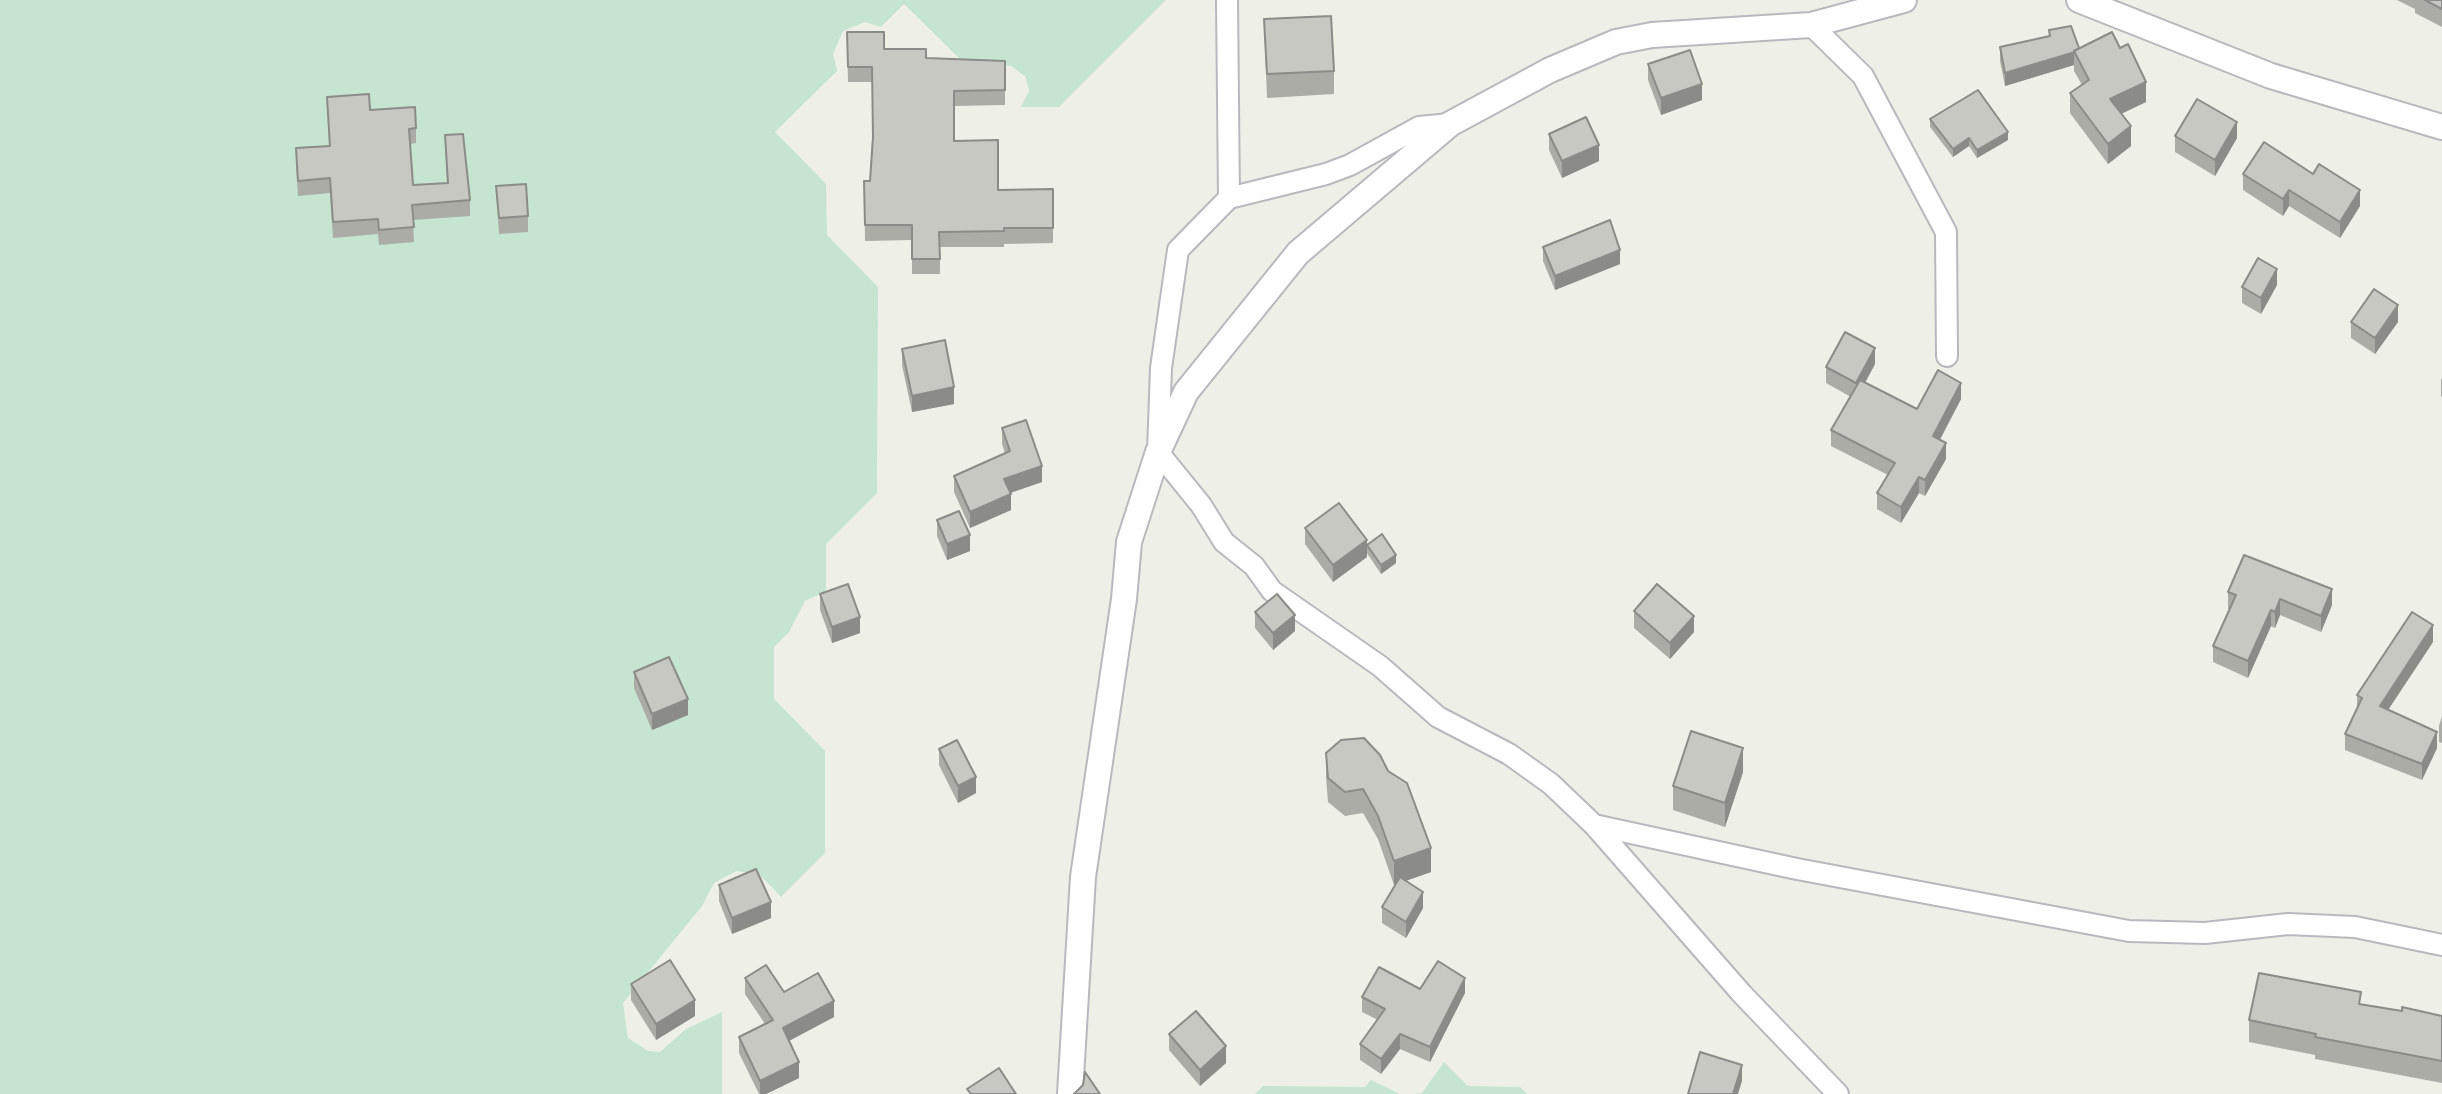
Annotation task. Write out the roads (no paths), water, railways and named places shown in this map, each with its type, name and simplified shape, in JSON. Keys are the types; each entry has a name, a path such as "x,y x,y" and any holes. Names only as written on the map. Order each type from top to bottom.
{"street":[{"path":"1227,0 1229,198"},
{"path":"1070,1094 1083,877 1129,542 1158,452 1186,392 1298,253 1450,124 1550,70 1616,42 1652,35 1811,25 1904,0"},
{"path":"2079,0 2271,76 2442,127"},
{"path":"1811,25 1863,76 1946,232 1947,356"},
{"path":"1450,124 1419,127 1350,165 1326,174 1229,198 1178,250 1161,368 1158,452 1201,505 1224,542 1254,566 1272,591 1380,666 1438,717 1509,754 1551,784 1594,825 1732,984 1838,1094"},
{"path":"1594,825 1797,869 2129,931 2205,933 2288,924 2355,927 2442,945"}]}
